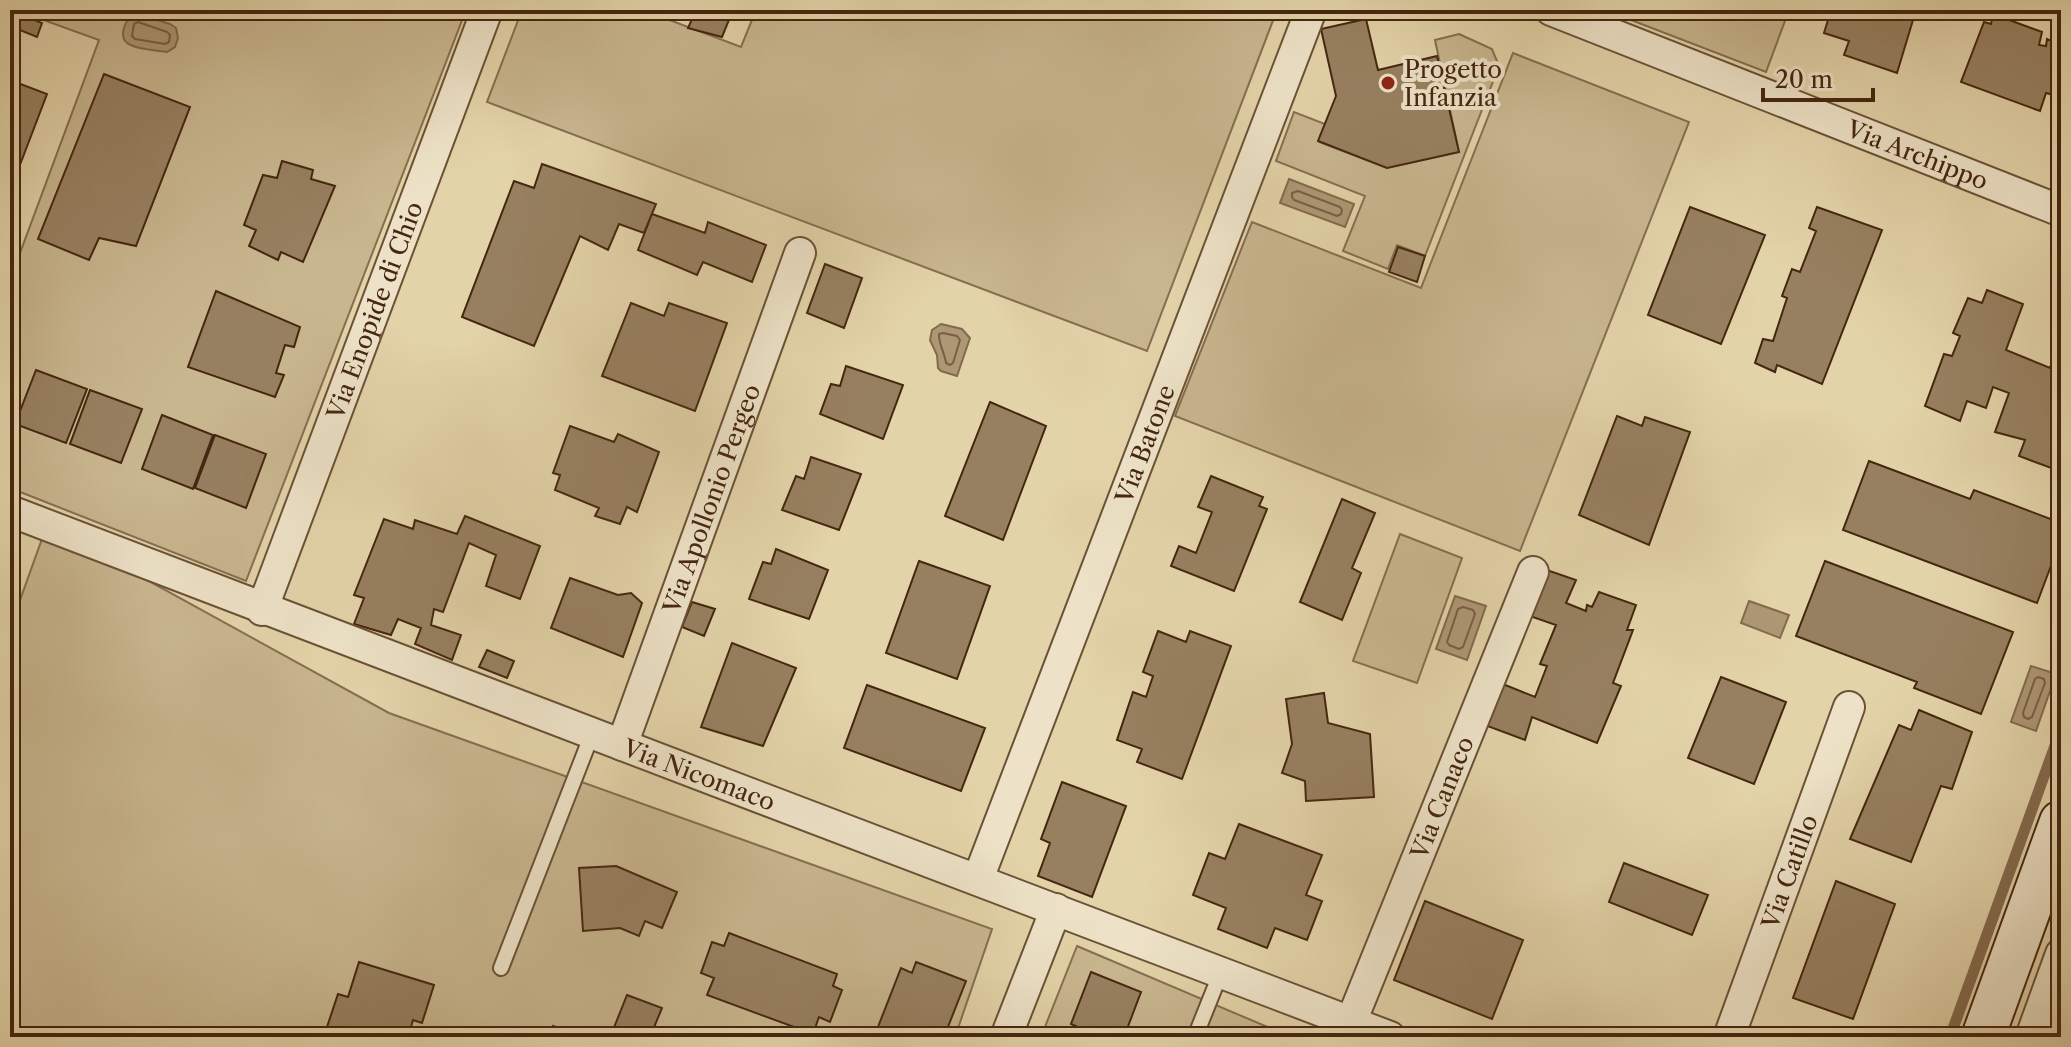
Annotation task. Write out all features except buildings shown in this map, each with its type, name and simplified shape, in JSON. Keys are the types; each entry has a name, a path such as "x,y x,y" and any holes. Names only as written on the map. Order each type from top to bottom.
{"street":[{"name":"Via Enopide di Chio","path":"262,610 487,10"},
{"name":"Via Batone","path":"978,879 1311,10"},
{"name":"Via Archippo","path":"1551,10 2061,211"},
{"name":"Via Apollonio Pergeo","path":"622,745 800,253"},
{"name":"Via Nicomaco","path":"10,511 262,610 1390,1037"},
{"name":"Via Canaco","path":"1351,1022 1533,572"},
{"name":"Via Catillo","path":"1729,1037 1849,707"},
{"path":"1983,1037 2061,822"},
{"path":"1006,1037 1056,909"},
{"path":"2031,1037 2061,954"}],"lane":[{"path":"501,968 592,734"},
{"path":"1195,1037 1221,972"}],"shaded area":[{"path":"16,10 466,10 246,581 10,488 10,280 99,40"},
{"path":"522,10 643,10 741,47 756,10 1277,10 1147,351 487,102"},
{"path":"1605,10 1789,10 1766,72"},
{"path":"1459,34 1492,49 1499,66 1425,256 1397,245 1388,269 1343,251 1365,196 1276,161 1294,112 1325,124 1319,142 1387,168 1459,152 1435,40"},
{"path":"1513,53 1689,122 1520,551 1175,416 1252,222 1421,288"},
{"path":"47,525 389,713 992,929 955,1037 10,1037 10,628"},
{"path":"1400,534 1462,558 1417,683 1353,661"},
{"path":"1077,946 1291,1037 1041,1037"}],"water":[{"path":"138,14 176,28 178,38 175,47 167,52 140,48 126,42 124,27 130,16"},
{"path":"1289,179 1354,204 1345,227 1280,203"},
{"path":"941,324 962,329 970,338 957,376 938,368 937,355 930,340 932,330"},
{"path":"1455,596 1486,606 1467,660 1436,649"},
{"path":"1749,601 1789,615 1780,638 1741,623"},
{"path":"2031,666 2056,674 2036,731 2011,722"}],"waterway":[{"path":"1950,1037 2061,729"}],"place":[{"name":"Progetto Infanzia","path":"1388,83"}]}
